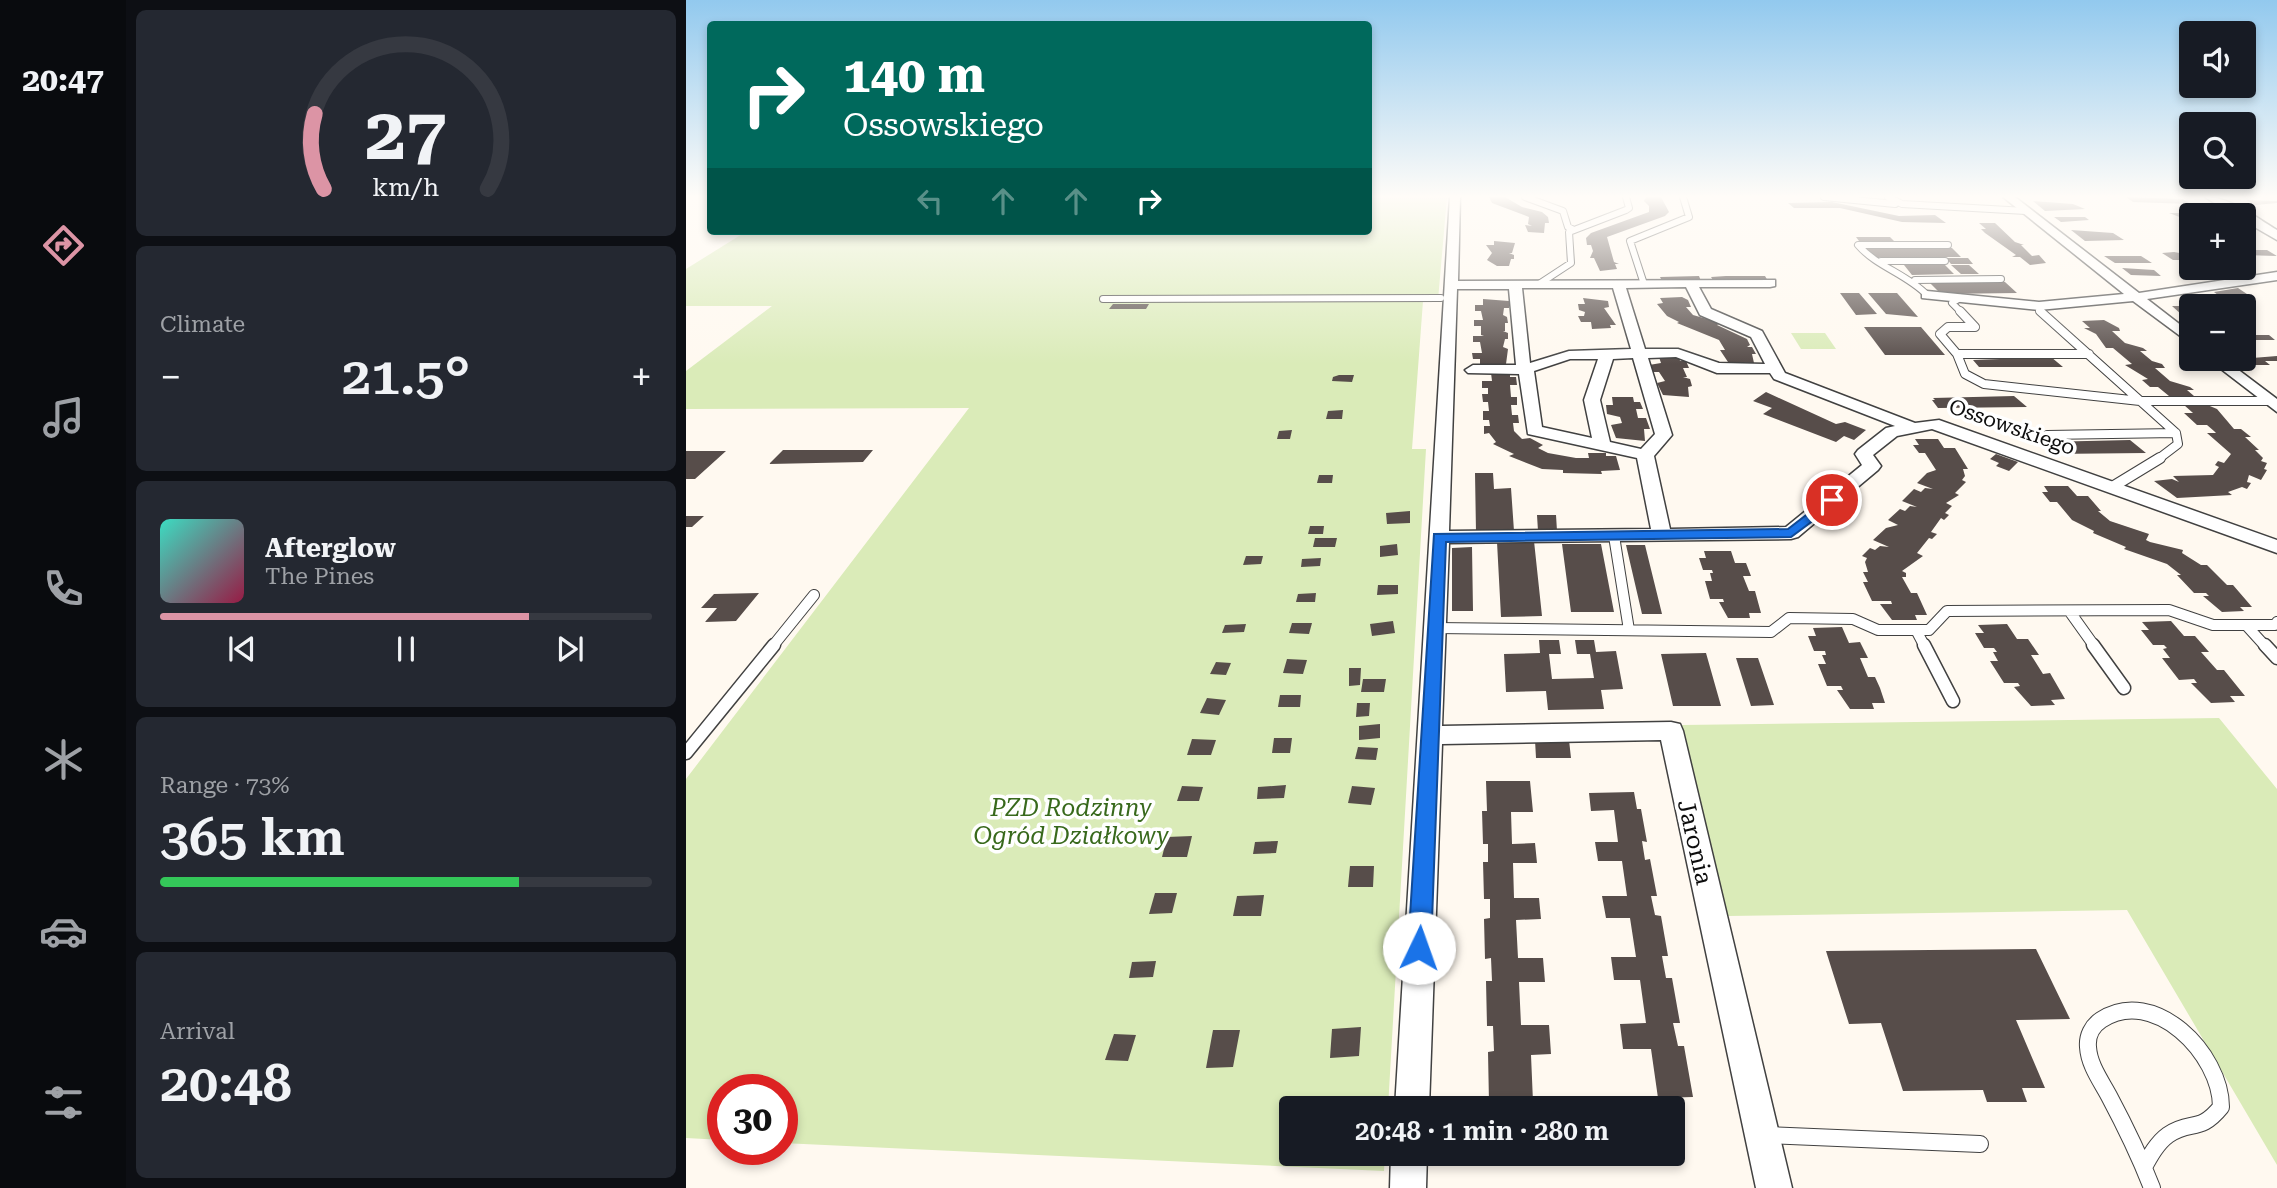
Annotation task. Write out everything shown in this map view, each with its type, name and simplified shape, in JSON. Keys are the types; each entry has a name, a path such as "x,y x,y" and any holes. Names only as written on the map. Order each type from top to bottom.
{"street":[{"path":"1413,1096 1450,252"},
{"path":"2079,252 2179,331"},
{"path":"1927,295 2039,306 2136,297 2277,276"},
{"path":"1446,291 1515,284 1770,283"},
{"path":"1515,284 1521,360 1527,369 1534,430 1645,454"},
{"path":"1618,284 1664,435 1645,454"},
{"path":"1690,284 1705,312 1756,334 1779,376 1914,428"},
{"path":"1473,370 1527,369 1569,355 1678,353 1717,368 1775,369"},
{"path":"1602,444 1592,400 1607,354"},
{"path":"2231,371 2274,404"},
{"name":"Ossowskiego","path":"1439,537 1791,533 1872,466 1864,454 1892,432 1933,424 2113,486 2277,547"},
{"path":"1645,454 1662,535"},
{"name":"Jaronia","path":"1430,735 1671,731 1774,1188"},
{"path":"1408,1188 1409,1166"}],"lane":[{"path":"1539,284 1571,263 1570,252"},
{"path":"1634,252 1644,284"},
{"path":"1866,252 1875,261 1915,280 1927,295"},
{"path":"1875,261 1944,261"},
{"path":"1915,280 2001,279"},
{"path":"1103,299 1446,291"},
{"path":"1960,299 1952,303 1975,327 1948,327 1940,334 1957,354 1961,371 1967,378 1983,384 2140,401 2274,404"},
{"path":"2039,306 2039,310 2176,433 2178,444 2165,459 2127,473 2113,486"},
{"path":"1957,354 2089,354"},
{"path":"2047,435 2176,433"},
{"path":"1614,536 1629,630"},
{"path":"686,753 814,595"},
{"path":"1435,628 1771,632 1789,618 1853,619 1878,630 1929,630 1947,611 2169,610 2213,625 2276,625 2277,622"},
{"path":"2070,612 2124,688"},
{"path":"2246,625 2277,658"},
{"path":"1916,630 1953,701"},
{"path":"2144,1167 2159,1140 2182,1128 2208,1123 2221,1107 2219,1082 2203,1054 2180,1031 2156,1015 2130,1009 2108,1013 2093,1027 2088,1046 2097,1074 2152,1188"},
{"path":"1761,1135 1980,1144"}],"green space":[{"name":"PZD Rodzinny Ogród Działkowy","path":"713,252 1442,252 1438,300 1423,301 1412,449 1426,449 1389,1096 1279,1096 1279,1166 1384,1166 1384,1171 798,1144 798,1074 707,1074 707,1139 686,1138 686,779 969,408 686,409 686,371 772,306 686,306 686,269"},
{"path":"1791,333 1825,333 1836,349 1801,349"},
{"path":"2219,718 2277,789 2277,1165 2127,910 1728,916 1682,725"}],"building":[{"path":"1512,252 1509,253 1514,255 1514,259 1511,259 1509,266 1497,266 1487,260 1492,253"},
{"path":"1592,252 1611,252 1614,262 1619,264 1615,264 1617,269 1600,271 1594,258 1590,258"},
{"path":"1869,252 1956,252 1961,257 1873,257"},
{"path":"2012,252 2039,255 2046,263 2030,265 2020,257 2012,257 2016,255"},
{"path":"2256,252 2271,252 2277,256 2256,255"},
{"path":"2162,253 2179,253 2179,260 2173,260"},
{"path":"2104,256 2141,256 2152,263 2115,263"},
{"path":"1946,258 1968,258 1973,264 1951,264"},
{"path":"1904,265 1945,265 1954,274 1912,275"},
{"path":"1951,265 1969,265 1979,274 1961,274"},
{"path":"2122,268 2154,270 2161,276 2131,275"},
{"path":"1699,276 1701,281 1662,281 1660,277"},
{"path":"1765,276 1768,281 1713,280 1711,277"},
{"path":"2005,282 2017,293 1941,294 1930,283"},
{"path":"2238,288 2247,294 2217,294 2214,292"},
{"path":"1840,293 1859,293 1877,314 1856,315"},
{"path":"1868,293 1897,293 1918,317 1886,314"},
{"path":"1682,297 1688,300 1691,307 1686,307 1693,315 1721,323 1717,325 1747,339 1750,345 1747,347 1752,347 1756,354 1752,354 1754,363 1728,362 1720,350 1725,350 1719,340 1677,323 1679,322 1667,316 1657,304 1663,303 1660,298"},
{"path":"1583,298 1608,301 1609,307 1604,308 1616,325 1610,325 1611,328 1592,329 1591,322 1581,322 1578,316 1584,316 1585,312 1579,310 1578,304 1585,304"},
{"path":"1483,299 1509,301 1509,308 1504,308 1503,315 1507,317 1508,323 1505,323 1503,331 1508,333 1503,347 1508,349 1506,364 1480,365 1480,359 1473,359 1472,353 1482,353 1480,342 1473,342 1473,336 1484,336 1481,335 1481,326 1474,326 1474,320 1483,320 1481,311 1475,311 1475,305 1483,305"},
{"path":"1113,304 1149,304 1146,309 1109,309"},
{"path":"2104,320 2119,328 2120,331 2112,331 2125,343 2143,348 2147,351 2140,351 2152,361 2162,364 2165,368 2155,368 2170,381 2194,390 2187,390 2194,396 2169,396 2158,387 2150,387 2142,380 2148,379 2125,365 2132,364 2113,348 2106,348 2096,334 2084,328 2090,328 2082,321"},
{"path":"1864,327 1921,327 1945,355 1885,355"},
{"path":"2256,335 2269,335 2275,340 2256,340"},
{"path":"2277,356 2277,361 2265,361 2270,365 2256,365 2256,358"},
{"path":"1659,357 1679,357 1680,361 1686,361 1689,368 1683,368 1687,377 1683,377 1690,379 1692,386 1688,387 1689,397 1663,395 1657,383 1665,381 1659,372 1652,372 1649,365 1661,363"},
{"path":"2051,357 2063,367 1979,367 1973,360"},
{"path":"1491,373 1510,373 1510,377 1516,377 1517,385 1510,385 1511,397 1517,397 1517,405 1511,405 1512,415 1518,415 1519,423 1513,423 1514,431 1522,439 1530,438 1543,445 1538,448 1548,453 1576,458 1589,458 1588,453 1616,456 1620,470 1601,471 1602,474 1563,473 1563,470 1542,469 1509,456 1514,454 1493,444 1496,442 1489,433 1484,434 1484,426 1490,426 1489,420 1483,420 1483,411 1489,411 1488,402 1483,402 1482,394 1488,394 1488,388 1482,388 1482,381 1492,381"},
{"path":"1354,375 1352,382 1332,381 1333,377"},
{"path":"1766,392 1836,424 1845,422 1866,430 1854,440 1844,436 1836,442 1763,414 1772,408 1753,401"},
{"path":"2014,396 2027,407 1938,408 1932,400 1935,400 1933,398"},
{"path":"1612,397 1633,397 1634,402 1640,402 1643,409 1636,409 1638,418 1646,418 1650,429 1644,429 1645,441 1616,438 1611,425 1622,423 1620,417 1607,414 1606,405 1613,405"},
{"path":"2205,404 2217,409 2234,429 2241,429 2251,437 2245,437 2259,450 2255,450 2263,458 2261,461 2267,463 2264,469 2267,470 2261,480 2249,475 2247,482 2251,483 2247,489 2242,487 2228,492 2232,495 2177,498 2154,481 2172,479 2179,482 2173,476 2213,475 2219,467 2215,465 2218,461 2224,463 2231,454 2207,433 2216,433 2214,431 2207,425 2197,425 2184,413 2193,413 2184,405"},
{"path":"1343,410 1342,419 1326,419 1328,411"},
{"path":"1292,430 1290,439 1277,439 1279,431"},
{"path":"1915,439 1938,439 1944,448 1955,448 1968,469 1963,469 1965,476 1962,480 1966,482 1955,493 1959,495 1946,503 1952,506 1945,513 1949,515 1944,520 1941,518 1931,532 1937,534 1932,539 1929,538 1917,553 1923,556 1902,571 1906,573 1906,577 1902,577 1911,593 1917,593 1927,615 1915,615 1917,620 1892,620 1880,604 1892,604 1891,601 1872,601 1863,582 1868,582 1863,572 1868,572 1865,562 1867,558 1862,556 1870,548 1875,550 1880,546 1889,547 1873,540 1886,528 1898,525 1888,520 1900,509 1905,511 1910,506 1917,507 1902,501 1914,489 1921,492 1925,488 1933,489 1917,483 1927,473 1936,470 1925,453 1919,453 1913,445 1919,445"},
{"path":"2130,440 2146,453 2051,454 2043,445 2047,445 2044,442"},
{"path":"783,450 873,450 863,462 769,464"},
{"path":"686,451 726,451 695,479 686,479"},
{"path":"1996,454 2018,462 2009,471 1996,466 1999,463 1990,459"},
{"path":"1475,473 1493,473 1494,489 1511,488 1514,531 1476,532"},
{"path":"1319,475 1333,475 1332,483 1317,483"},
{"path":"2044,486 2068,486 2077,496 2088,496 2101,511 2098,511 2110,521 2149,534 2146,540 2150,542 2183,550 2182,553 2201,565 2207,565 2227,585 2233,585 2252,607 2240,607 2244,611 2222,612 2203,596 2209,596 2206,593 2194,593 2177,575 2181,575 2167,564 2124,549 2126,547 2093,533 2094,531 2072,520 2057,502 2050,502 2042,492 2048,492"},
{"path":"1410,511 1410,523 1387,524 1386,513"},
{"path":"1537,515 1556,515 1557,531 1538,531"},
{"path":"686,516 704,516 692,527 686,527"},
{"path":"1310,526 1324,526 1323,534 1308,534"},
{"path":"1315,538 1337,538 1335,547 1313,547"},
{"path":"1534,541 1542,616 1501,617 1497,542"},
{"path":"1397,544 1398,555 1380,557 1380,546"},
{"path":"1562,544 1601,544 1614,612 1571,612"},
{"path":"1626,545 1645,545 1662,614 1642,614"},
{"path":"1472,547 1473,611 1452,611 1452,548"},
{"path":"1704,551 1731,551 1735,563 1746,563 1751,576 1743,576 1749,591 1755,591 1761,613 1749,613 1750,618 1728,618 1719,602 1724,602 1723,599 1710,599 1705,581 1712,581 1710,573 1713,573 1712,570 1703,570 1699,558 1706,558"},
{"path":"1246,556 1263,556 1261,564 1243,565"},
{"path":"1321,558 1320,566 1301,567 1302,559"},
{"path":"1378,585 1398,585 1398,594 1377,595"},
{"path":"759,593 736,621 705,622 717,608 701,608 714,594"},
{"path":"1316,593 1315,602 1296,602 1298,594"},
{"path":"1393,621 1395,633 1372,636 1370,624"},
{"path":"2171,621 2184,636 2195,636 2209,652 2201,652 2217,670 2224,670 2245,696 2230,696 2235,702 2211,703 2191,683 2197,683 2194,679 2179,680 2162,658 2170,658 2163,649 2167,648 2164,645 2153,645 2141,630 2149,630 2142,622"},
{"path":"1292,623 1312,623 1309,634 1289,633"},
{"path":"1246,624 1244,632 1222,633 1225,625"},
{"path":"2007,624 2017,639 2028,639 2039,655 2031,655 2043,674 2050,673 2065,699 2051,700 2055,705 2031,706 2014,687 2020,686 2018,683 2004,683 1990,661 1998,661 1993,652 1997,652 1994,648 1984,648 1975,633 1984,633 1978,625"},
{"path":"1842,627 1849,643 1860,642 1868,658 1860,658 1868,677 1875,677 1880,688 1885,703 1872,703 1874,709 1850,709 1837,690 1843,690 1841,686 1827,686 1818,664 1826,664 1822,655 1826,655 1825,651 1814,651 1808,636 1816,636 1813,628"},
{"path":"1539,640 1559,640 1561,654 1549,654 1552,679 1594,678 1590,654 1577,654 1575,640 1594,640 1596,652 1616,651 1623,689 1601,690 1604,709 1548,710 1546,691 1506,692 1504,654 1540,653"},
{"path":"1706,653 1721,706 1673,706 1661,654"},
{"path":"1736,658 1758,658 1774,705 1751,706"},
{"path":"1287,659 1307,660 1303,674 1283,673"},
{"path":"1216,662 1231,663 1226,675 1210,674"},
{"path":"1349,668 1361,668 1360,685 1349,686"},
{"path":"1363,679 1386,679 1384,692 1361,692"},
{"path":"1280,695 1301,695 1300,707 1278,707"},
{"path":"1207,698 1226,700 1219,715 1200,713"},
{"path":"1357,703 1370,703 1369,716 1356,717"},
{"path":"1380,724 1380,738 1359,740 1359,726"},
{"path":"1274,738 1292,738 1290,753 1272,753"},
{"path":"1192,739 1216,740 1211,755 1187,755"},
{"path":"1535,740 1569,740 1571,758 1536,758"},
{"path":"1358,747 1378,748 1376,760 1355,759"},
{"path":"1486,781 1530,781 1533,812 1511,812 1512,844 1535,843 1537,863 1513,863 1514,898 1539,898 1541,919 1516,920 1518,958 1543,958 1545,982 1519,982 1521,1025 1549,1025 1551,1054 1531,1055 1533,1096 1489,1096 1488,1052 1494,1051 1493,1026 1487,1026 1486,981 1492,981 1491,958 1485,959 1484,919 1490,918 1490,899 1484,899 1483,862 1488,862 1488,844 1483,844 1482,811 1487,811"},
{"path":"1286,785 1284,798 1257,799 1258,787"},
{"path":"1182,786 1203,787 1199,801 1177,801"},
{"path":"1352,786 1375,788 1371,805 1348,803"},
{"path":"1634,792 1637,809 1641,809 1647,842 1642,841 1645,860 1650,859 1657,896 1651,896 1655,915 1661,916 1668,956 1662,956 1666,978 1672,978 1680,1023 1673,1023 1678,1046 1684,1046 1693,1097 1658,1096 1651,1049 1623,1049 1620,1024 1646,1023 1640,980 1614,980 1611,957 1636,957 1630,918 1606,918 1602,896 1627,896 1622,861 1598,861 1595,842 1618,842 1614,810 1591,811 1589,793"},
{"path":"1192,836 1187,857 1162,857 1167,837"},
{"path":"1278,841 1276,853 1253,854 1255,842"},
{"path":"1350,866 1374,866 1373,887 1348,887"},
{"path":"1155,893 1177,893 1172,913 1149,914"},
{"path":"1264,895 1261,916 1233,916 1237,896"},
{"path":"2036,949 2070,1019 2016,1020 2045,1088 2022,1088 2027,1102 1987,1102 1983,1090 1903,1091 1881,1023 1849,1024 1826,951"},
{"path":"1156,961 1153,977 1129,978 1132,962"},
{"path":"1361,1027 1359,1056 1330,1058 1332,1029"},
{"path":"1213,1030 1240,1030 1233,1067 1206,1068"},
{"path":"1114,1034 1136,1035 1128,1061 1105,1060"}],"route":[{"path":"1419,948 1439,537 1791,533 1832,500"}]}
